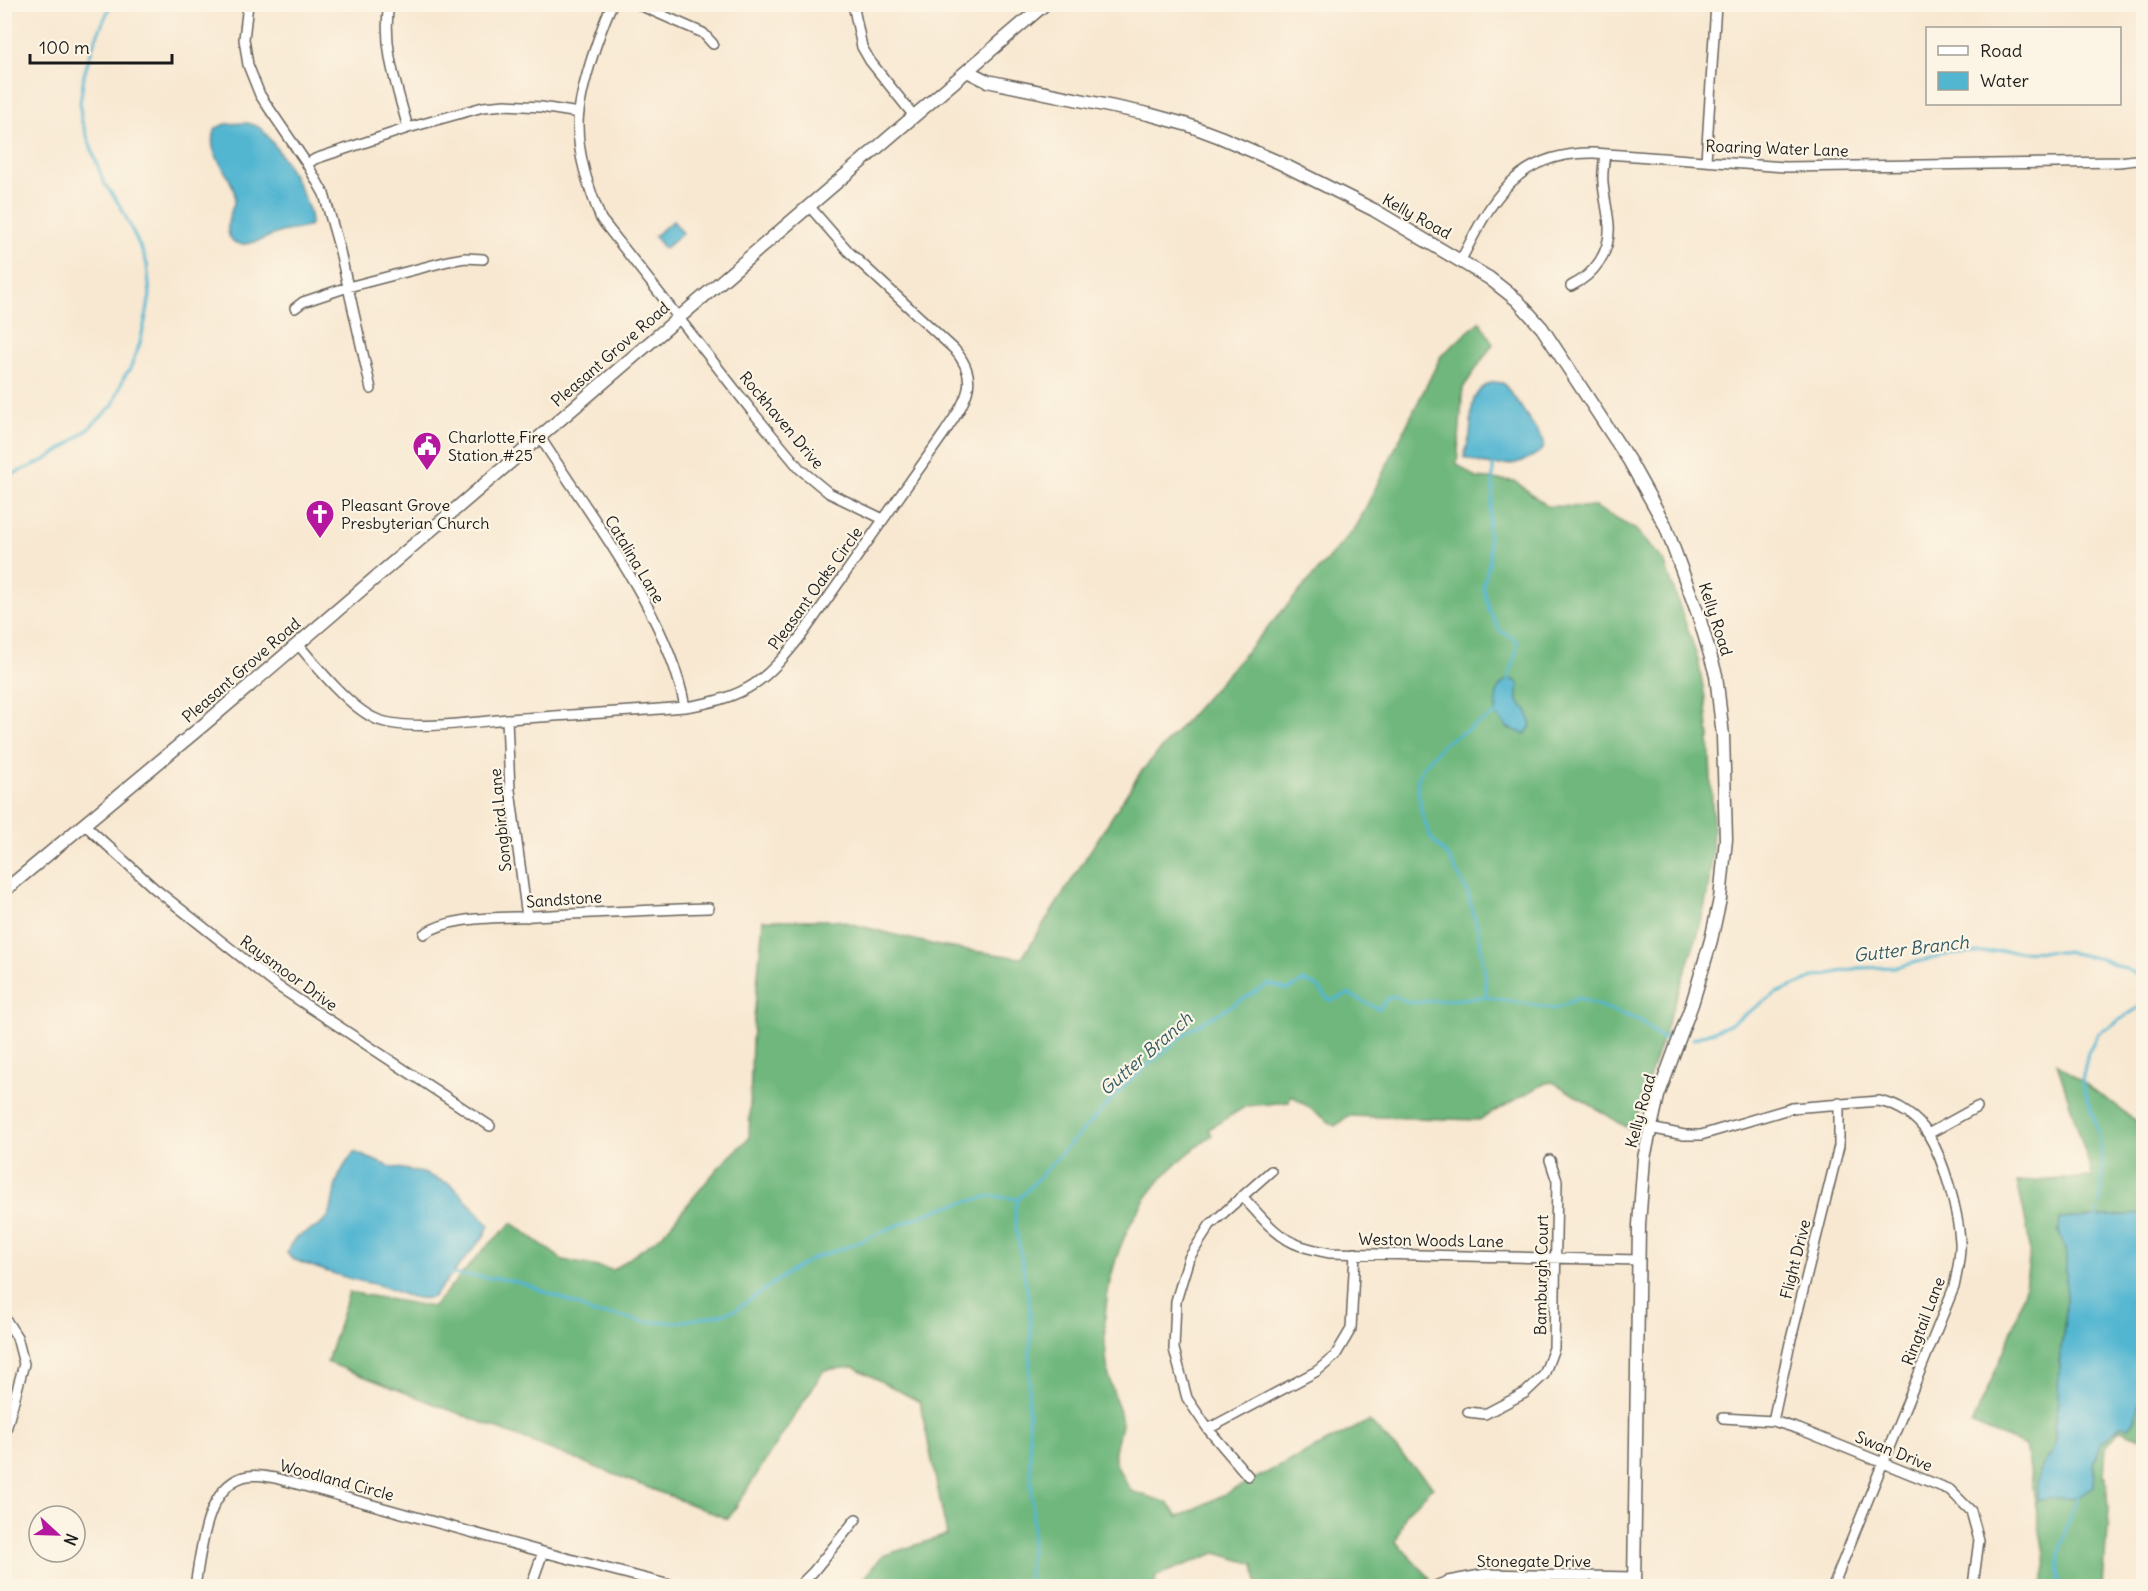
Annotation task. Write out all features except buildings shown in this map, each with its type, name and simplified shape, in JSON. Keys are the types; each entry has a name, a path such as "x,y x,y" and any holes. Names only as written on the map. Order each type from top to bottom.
{"street":[{"path":"248,4 244,39 248,65 260,95 307,164 324,194 331,213 371,389"},
{"path":"389,4 386,34 388,56 408,128"},
{"name":"Rockhaven Drive","path":"612,4 596,47 579,113 580,155 601,219 751,410 805,473 829,493 883,519"},
{"path":"637,4 703,33 713,44"},
{"path":"853,4 862,47 870,61 914,116"},
{"name":"Pleasant Grove Road","path":"4,891 85,825 1045,4"},
{"path":"1706,161 1716,4"},
{"name":"Kelly Road","path":"967,71 987,81 1148,114 1221,136 1374,210 1461,260 1508,293 1528,312 1554,347 1630,462 1665,525 1708,644 1716,675 1722,726 1726,839 1720,899 1700,979 1658,1096 1641,1184 1634,1582"},
{"path":"307,164 315,159 408,128 473,109 494,106 541,107 579,113"},
{"name":"Roaring Water Lane","path":"1461,260 1487,210 1499,193 1515,178 1533,166 1552,158 1584,153 1785,166 2119,162 2144,159"},
{"path":"1571,286 1595,268 1606,248 1609,225 1603,183 1605,154"},
{"name":"Pleasant Oaks Circle","path":"297,644 360,709 387,723 416,724 685,707 732,697 748,689 772,670 804,632 963,404 969,386 969,374 964,360 849,252 809,206"},
{"path":"295,308 303,302 348,287 465,258 483,259"},
{"name":"Catalina Lane","path":"540,437 609,543 647,608 673,663 685,707"},
{"name":"Songbird Lane","path":"507,719 510,790 527,917"},
{"name":"Raysmoor Drive","path":"85,825 154,888 279,987 490,1126"},
{"name":"Sandstone","path":"424,934 432,928 476,919 626,910 709,908"},
{"name":"Ringtail Lane","path":"1650,1128 1684,1135 1701,1135 1792,1108 1872,1100 1886,1102 1906,1112 1928,1134 1949,1184 1960,1241 1954,1287 1833,1587"},
{"name":"Flight Drive","path":"1773,1421 1839,1146 1839,1104"},
{"path":"1928,1134 1977,1107"},
{"name":"Bamburgh Court","path":"1468,1413 1485,1414 1526,1393 1544,1375 1554,1348 1557,1181 1550,1160"},
{"path":"1248,1476 1208,1429 1187,1398 1174,1349 1176,1301 1189,1258 1210,1224 1271,1171"},
{"name":"Weston Woods Lane","path":"1242,1196 1270,1227 1286,1239 1300,1246 1330,1253 1639,1260"},
{"path":"1208,1429 1317,1371 1335,1356 1351,1329 1355,1253"},
{"path":"4,1317 17,1337 24,1364 4,1437"},
{"name":"Swan Drive","path":"1723,1418 1773,1421 1822,1438 1950,1490 1971,1511 1979,1540 1973,1587"},
{"name":"Woodland Circle","path":"195,1587 208,1522 218,1497 234,1481 251,1475 275,1478 674,1587"},
{"path":"799,1587 856,1519"},
{"path":"531,1587 543,1552"},
{"name":"Stonegate Drive","path":"1435,1587 1448,1581 1486,1574 1634,1582"}],"green space":[{"path":"1480,321 1493,344 1463,388 1457,464 1476,478 1515,481 1547,506 1595,507 1635,529 1664,561 1698,659 1709,737 1713,823 1712,859 1707,896 1699,930 1633,1131 1553,1082 1546,1083 1479,1120 1348,1116 1335,1126 1291,1095 1289,1102 1246,1106 1209,1129 1212,1135 1163,1177 1135,1216 1124,1237 1110,1283 1105,1331 1108,1373 1121,1418 1115,1458 1131,1491 1168,1503 1178,1516 1369,1421 1433,1487 1406,1513 1396,1542 1430,1578 1420,1586 1257,1586 1254,1564 1216,1553 1156,1576 1155,1586 857,1586 882,1556 947,1535 920,1402 854,1367 824,1370 728,1519 327,1362 349,1292 433,1307 483,1250 512,1223 563,1260 613,1270 662,1235 718,1168 749,1138 752,1040 763,920 837,920 939,946 1022,958 1140,773 1356,527 1441,356"},
{"path":"2057,1063 2143,1126 2143,1214 2061,1219 2059,1231 2066,1253 2066,1313 2054,1425 2056,1440 2053,1451 2039,1471 2093,1488 2094,1464 2101,1443 2121,1426 2128,1427 2133,1421 2143,1393 2143,1439 2120,1430 2106,1447 2104,1476 2106,1476 2109,1528 2107,1529 2103,1586 2042,1586 2046,1567 2026,1446 1972,1424 2015,1323 2026,1280 2029,1240 2017,1182 2093,1177"}],"water":[{"path":"247,123 260,128 267,135 284,160 307,205 310,225 242,244 231,239 228,231 228,221 235,196 231,183 215,153 213,137 216,128 225,124"},
{"path":"673,221 683,233 664,249 654,236"},
{"path":"1493,382 1503,383 1544,441 1543,449 1525,460 1494,465 1464,457 1470,437 1475,397 1485,386"},
{"path":"1508,679 1519,684 1518,702 1527,710 1531,726 1525,734 1508,728 1496,715 1498,691"},
{"path":"354,1152 388,1166 423,1173 452,1185 489,1225 484,1236 433,1297 410,1297 381,1286 343,1277 292,1259 287,1253 295,1239 318,1227 328,1217 339,1176"},
{"path":"2143,1214 2143,1393 2133,1421 2128,1427 2120,1426 2101,1443 2094,1464 2093,1487 2078,1497 2037,1500 2039,1471 2053,1451 2056,1440 2054,1425 2066,1313 2066,1253 2059,1231 2060,1219"}],"waterway":[{"path":"4,478 45,460 68,445 113,405 140,343 147,312 150,295 147,264 121,207 104,183 81,119 80,103 84,75 93,45 111,4"},
{"path":"1493,462 1493,492 1488,528 1490,560 1483,586 1489,609 1499,630 1517,641 1517,651 1508,683"},
{"path":"1486,996 1478,930 1467,891 1449,858 1431,838 1422,815 1417,783 1422,768 1444,743 1499,712"},
{"name":"Gutter Branch","path":"1693,1039 1729,1025 1777,993 1816,977 1858,968 1896,967 1946,955 2004,951 2067,952 2102,959 2144,977"},
{"name":"Gutter Branch","path":"1028,1586 1033,1524 1028,1403 1031,1335 1029,1300 1016,1229 1015,1206 1126,1084 1188,1031 1269,984 1288,990 1304,981 1317,986 1330,1001 1348,994 1379,1009 1387,999 1395,996 1409,1003 1486,997 1556,1009 1578,998 1641,1021 1663,1040 1669,1032"},
{"path":"2100,1204 2103,1161 2098,1130 2082,1081 2088,1052 2098,1034 2144,1004"},
{"path":"449,1274 504,1279 528,1285 580,1306 593,1314 615,1315 645,1322 678,1322 719,1315 737,1309 791,1271 814,1258 855,1244 945,1207 991,1196 1019,1199"},
{"path":"2097,1219 2098,1211"},
{"path":"2059,1586 2060,1552 2065,1530 2078,1497 2076,1493"}],"place":[{"name":"Charlotte Fire Station #25","path":"427,472"},
{"name":"Pleasant Grove Presbyterian Church","path":"320,540"}]}
